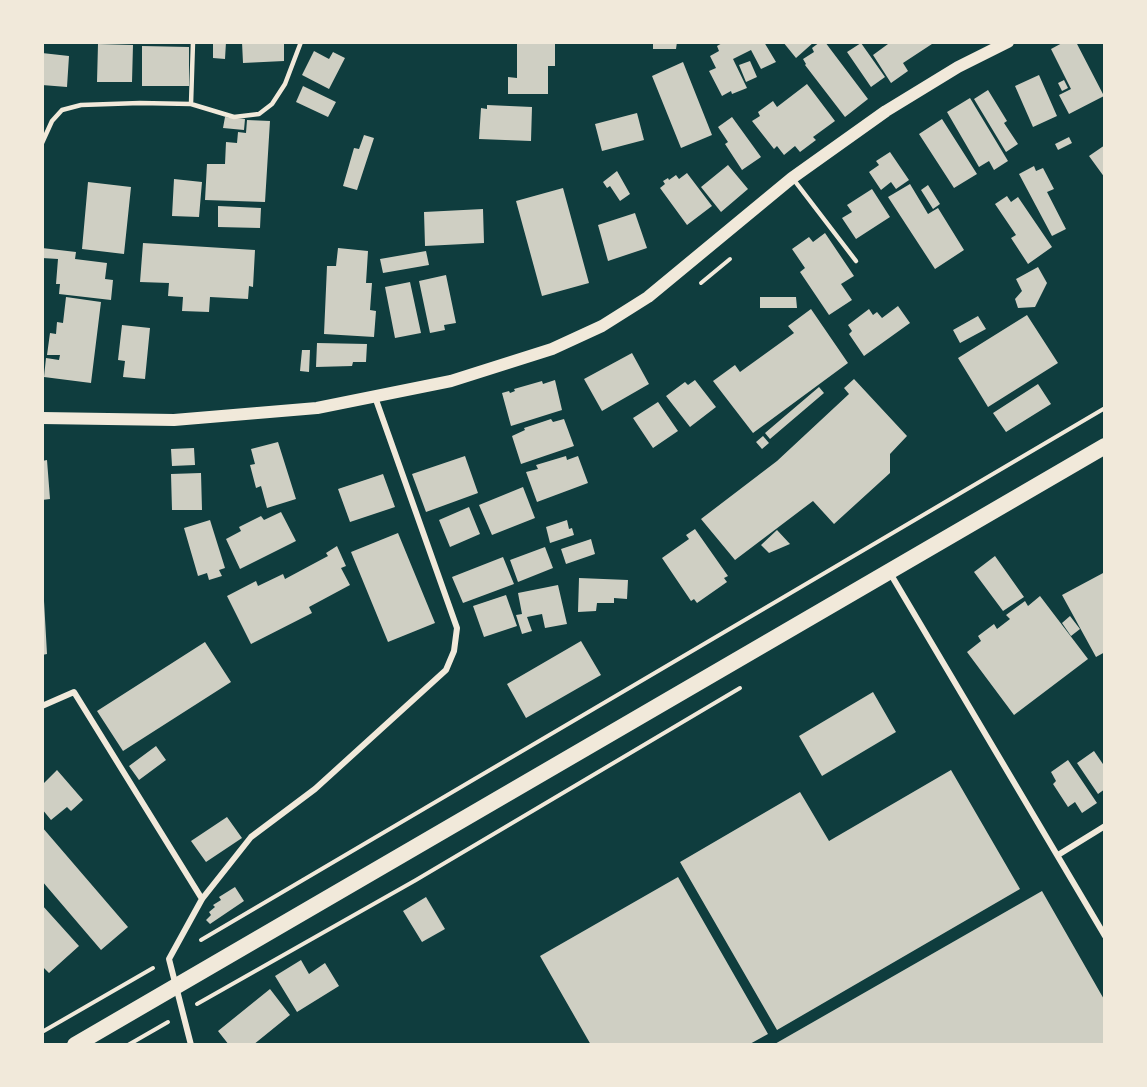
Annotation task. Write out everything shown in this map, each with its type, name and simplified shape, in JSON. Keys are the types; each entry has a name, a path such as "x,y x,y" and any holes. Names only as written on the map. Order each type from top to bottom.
{"highway":[{"path":"75,1045 1105,446"}],"main road":[{"path":"42,418 174,420 317,408 451,381 552,349 602,326 648,297 792,178 886,111 958,67 1008,42"}],"street":[{"path":"191,1045 169,959 202,899 252,837 315,789 446,670 454,651 457,628 375,397"},
{"path":"889,573 1059,855 1105,936"},
{"path":"42,706 74,692 202,899"},
{"path":"1059,855 1105,826"}],"lane":[{"path":"191,104 194,42"},
{"path":"42,143 52,121 62,110 81,105 191,104 234,117 259,114 272,104 285,84 301,42"},
{"path":"792,178 856,261"}],"path":[{"path":"42,1032 1105,408"},
{"path":"128,1045 416,880 748,683"}],"building":[{"path":"213,42 226,42 225,59 213,58"},
{"path":"242,42 284,42 284,61 243,63"},
{"path":"517,42 555,43 555,66 548,66 548,94 508,94 508,77 517,78"},
{"path":"653,42 677,42 676,49 653,49"},
{"path":"724,42 736,42 737,44 764,42 776,62 761,69 751,50 733,59 747,88 732,94 731,91 722,96 709,71 716,68 710,56 719,51 717,46"},
{"path":"783,42 814,42 796,58"},
{"path":"820,42 825,42 868,99 845,117 805,65 803,59 814,52 812,48"},
{"path":"887,42 935,42 903,63 908,71 891,83 873,55 888,44"},
{"path":"1064,42 1076,42 1104,96 1069,114 1059,95 1071,89 1051,49"},
{"path":"861,43 885,77 871,87 847,52"},
{"path":"98,44 133,45 132,82 97,82"},
{"path":"142,46 189,47 189,86 142,86"},
{"path":"314,51 329,59 333,52 345,58 329,89 302,75"},
{"path":"42,53 69,56 67,87 42,85"},
{"path":"750,61 757,77 746,82 739,65"},
{"path":"683,62 712,135 681,148 652,76"},
{"path":"1039,75 1057,116 1033,127 1015,86"},
{"path":"1064,80 1068,88 1062,91 1058,83"},
{"path":"807,84 835,121 813,137 816,140 800,152 795,146 784,155 777,146 774,149 752,121 760,116 758,112 773,101 777,107"},
{"path":"303,86 336,102 328,117 296,102"},
{"path":"988,90 1007,121 1004,123 1018,144 1006,152 974,99"},
{"path":"970,98 1008,161 994,170 989,161 979,167 947,112"},
{"path":"487,105 532,107 531,141 479,139 481,108 487,109"},
{"path":"637,113 644,140 602,151 595,124"},
{"path":"225,117 245,119 244,130 223,128"},
{"path":"732,117 761,157 742,170 725,144 728,142 718,127"},
{"path":"942,119 977,174 954,188 919,134"},
{"path":"247,120 270,121 265,202 205,200 207,164 225,164 226,142 237,143 238,132 246,133"},
{"path":"364,135 374,138 357,190 343,186 354,148 359,149"},
{"path":"1069,137 1072,143 1058,150 1055,144"},
{"path":"1105,145 1105,178 1089,156"},
{"path":"890,152 909,180 896,189 891,182 881,190 869,172 879,165 876,161"},
{"path":"728,165 748,189 721,212 701,187"},
{"path":"1034,166 1036,171 1043,168 1054,189 1047,192 1066,229 1052,236 1019,174"},
{"path":"617,171 630,194 620,201 610,186 607,188 603,182"},
{"path":"687,173 712,206 687,225 660,188 665,184 663,181 668,178 669,180 676,175 679,179"},
{"path":"174,179 202,182 199,217 172,216"},
{"path":"88,182 131,187 124,254 82,249"},
{"path":"910,184 928,214 938,208 964,250 935,269 888,197"},
{"path":"928,185 940,204 933,209 921,190"},
{"path":"563,188 589,283 542,296 516,201"},
{"path":"872,189 890,217 856,239 842,218 852,212 847,205"},
{"path":"1007,196 1011,202 1018,197 1052,247 1028,264 1011,238 1016,235 995,204"},
{"path":"218,206 261,208 260,228 218,227"},
{"path":"483,209 484,243 425,246 424,212"},
{"path":"635,213 647,248 608,261 598,225"},
{"path":"825,233 854,276 841,284 852,300 829,315 800,272 805,268 792,249 809,237 813,242"},
{"path":"143,243 255,250 253,287 249,286 248,299 210,297 209,312 182,311 183,297 168,296 169,283 140,282"},
{"path":"42,248 76,252 75,259 107,263 105,279 113,280 111,300 59,294 60,284 56,284 58,259 42,258"},
{"path":"338,248 368,251 366,283 372,283 370,310 376,311 374,337 324,334 327,266 336,266"},
{"path":"426,251 429,265 383,273 380,259"},
{"path":"1038,267 1047,283 1035,307 1018,308 1015,299 1022,291 1016,279"},
{"path":"446,275 456,323 444,325 445,330 430,333 419,281"},
{"path":"410,282 421,333 395,338 385,287"},
{"path":"66,297 101,302 91,383 44,377 46,358 59,360 60,355 47,355 50,333 56,334 57,322 63,323"},
{"path":"760,297 796,297 797,308 760,308"},
{"path":"898,306 910,323 864,356 849,334 852,331 848,325 869,309 873,315 877,312 882,318"},
{"path":"811,309 848,363 753,433 713,381 735,365 740,372 794,333 788,326"},
{"path":"1027,315 1058,363 988,407 958,358"},
{"path":"978,316 986,329 960,343 953,330"},
{"path":"122,325 150,328 145,379 123,377 125,361 118,360"},
{"path":"317,343 367,344 366,362 353,362 352,366 316,367"},
{"path":"302,350 310,350 309,372 300,371"},
{"path":"632,353 649,384 602,411 584,379"},
{"path":"854,379 907,436 890,454 890,473 834,524 813,501 735,560 701,519 777,461 849,394 844,388"},
{"path":"555,380 562,410 511,426 502,393 509,391 510,393 515,391 514,389 542,381 543,384"},
{"path":"695,380 716,407 690,427 666,396 685,382 688,385"},
{"path":"1038,384 1051,404 1006,432 993,413"},
{"path":"819,387 824,393 770,439 765,433"},
{"path":"658,402 678,431 653,448 633,418"},
{"path":"551,419 553,422 564,419 574,446 521,464 512,436 525,430 524,428"},
{"path":"763,436 769,443 762,449 756,442"},
{"path":"278,442 296,499 267,508 261,486 256,488 250,465 255,464 251,449"},
{"path":"194,448 195,465 172,466 171,449"},
{"path":"465,456 478,493 426,512 412,474"},
{"path":"566,456 567,460 578,456 588,483 537,502 526,472 538,469 536,465"},
{"path":"47,460 50,499 42,500 42,461"},
{"path":"201,473 202,510 172,510 171,474"},
{"path":"383,474 395,507 350,522 338,489"},
{"path":"523,487 535,518 492,535 479,505"},
{"path":"469,507 480,534 450,547 439,520"},
{"path":"281,512 296,541 240,569 226,539 241,531 239,527 261,516 264,520"},
{"path":"210,520 225,568 219,570 222,576 209,580 207,573 198,576 184,528"},
{"path":"567,520 569,529 572,528 574,535 550,543 546,527"},
{"path":"695,529 728,576 724,578 727,582 697,603 694,599 691,601 662,558 689,539 686,535"},
{"path":"777,530 790,544 769,553 761,545"},
{"path":"398,533 435,623 388,642 351,552"},
{"path":"591,539 595,554 566,564 561,549"},
{"path":"337,546 346,566 341,568 350,585 309,607 312,613 251,644 227,596 256,581 258,586 283,574 285,579 328,556 326,553"},
{"path":"545,547 553,568 518,582 510,560"},
{"path":"995,556 1024,597 1003,611 974,572"},
{"path":"503,557 514,584 463,603 452,577"},
{"path":"1105,572 1105,652 1096,657 1062,595"},
{"path":"579,578 628,580 627,599 614,598 614,603 597,603 596,611 578,612"},
{"path":"558,585 567,624 545,628 542,614 527,617 532,631 522,634 516,615 522,614 518,593"},
{"path":"506,595 517,626 484,637 473,606"},
{"path":"1040,596 1088,659 1014,715 967,652 981,641 978,636 994,624 997,629 1010,619 1006,615 1025,601 1028,606"},
{"path":"42,601 44,601 47,654 42,655"},
{"path":"1070,616 1080,629 1071,636 1062,623"},
{"path":"581,641 601,675 526,718 507,684"},
{"path":"205,642 231,682 123,751 97,711"},
{"path":"873,692 896,732 822,776 799,736"},
{"path":"156,746 166,760 139,780 129,766"},
{"path":"1094,751 1105,767 1105,789 1098,794 1077,763"},
{"path":"1068,760 1097,803 1082,813 1075,802 1068,807 1053,784 1056,781 1051,772"},
{"path":"57,770 83,800 71,811 67,807 51,820 42,809 42,785"},
{"path":"951,770 1020,889 777,1030 680,862 800,792 829,841"},
{"path":"227,817 242,838 206,862 191,841"},
{"path":"42,827 128,927 101,950 42,881"},
{"path":"678,877 768,1034 748,1045 591,1045 540,956"},
{"path":"235,887 244,901 210,924 206,920 211,915 209,912 215,907 213,905 221,900 219,897"},
{"path":"1042,891 1105,1001 1105,1045 773,1045"},
{"path":"426,897 445,929 422,942 403,911"},
{"path":"42,905 79,946 49,973 42,966"},
{"path":"301,960 309,974 325,963 339,986 297,1012 275,976"},
{"path":"270,989 290,1015 253,1045 229,1045 218,1031"}]}
